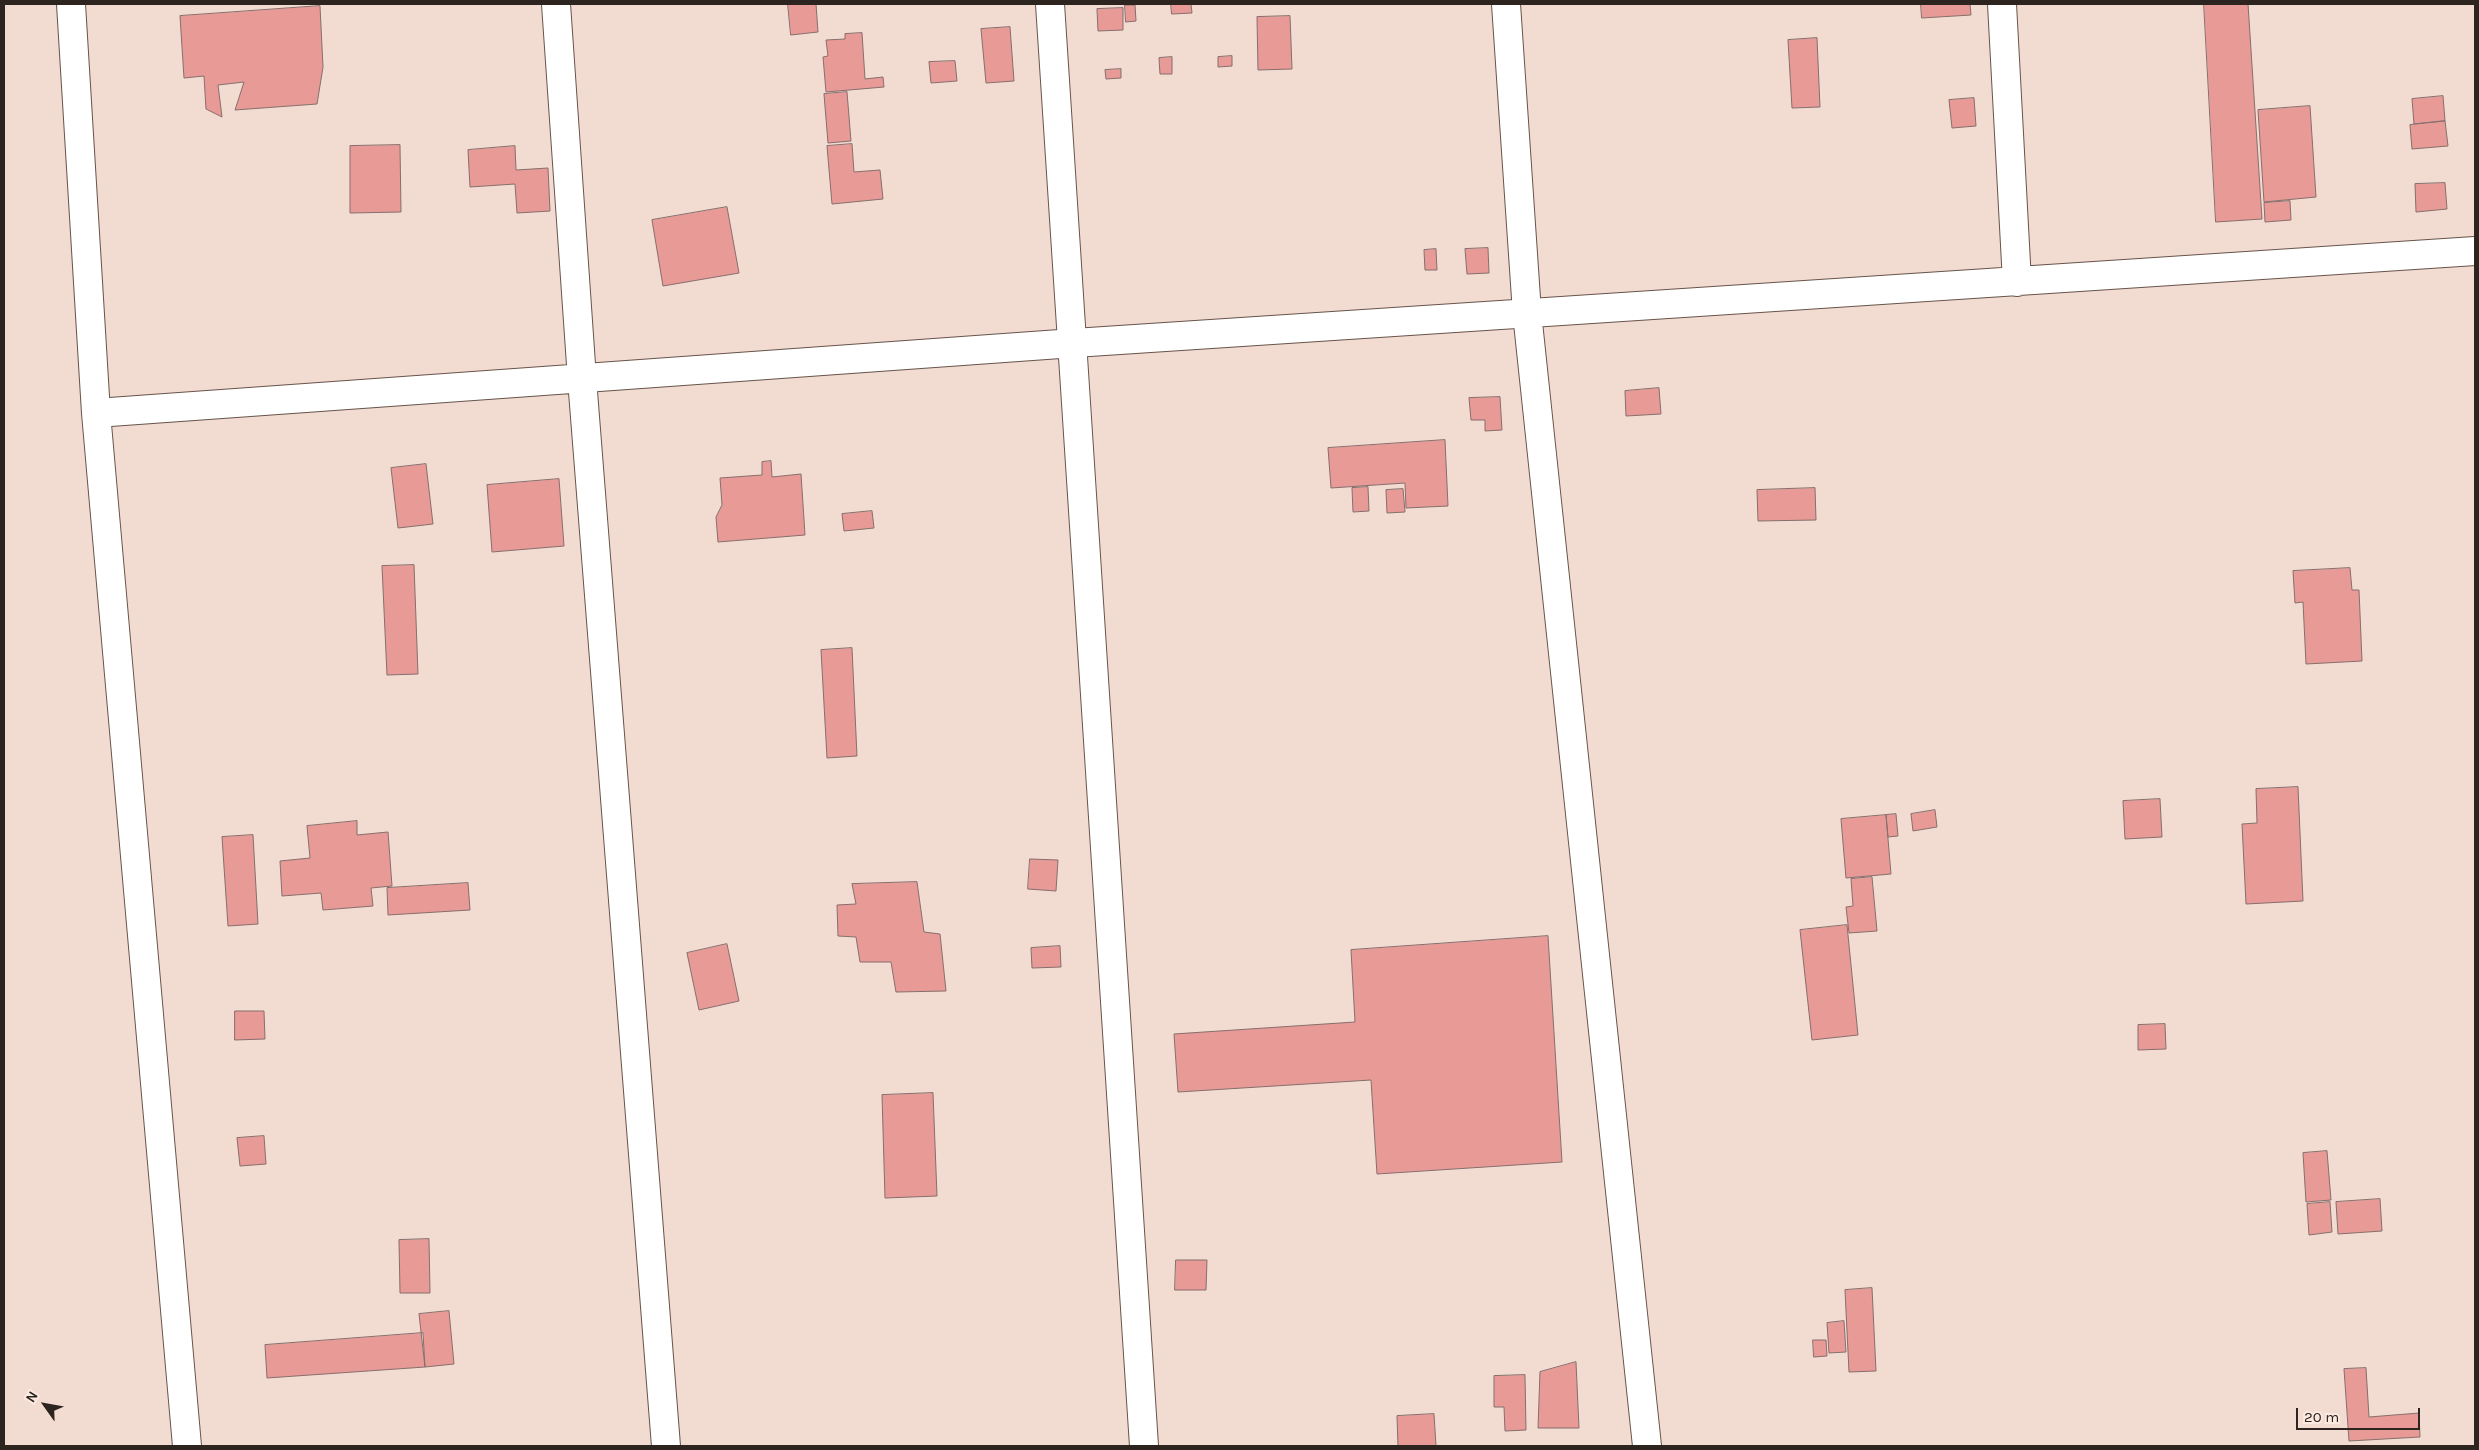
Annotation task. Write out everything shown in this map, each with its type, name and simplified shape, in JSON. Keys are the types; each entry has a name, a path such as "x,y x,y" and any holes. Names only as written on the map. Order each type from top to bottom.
{"street":[{"path":"71,4 96,413 187,1446"},
{"path":"556,4 582,379 666,1446"},
{"path":"1050,4 1074,343 1144,1446"},
{"path":"1506,4 1527,313 1646,1446"},
{"path":"2002,4 2017,282"},
{"path":"96,413 1074,343 2475,251"}],"building":[{"path":"788,4 816,4 818,32 791,35"},
{"path":"1171,4 1191,4 1192,13 1172,14"},
{"path":"1921,4 1970,4 1971,15 1922,18"},
{"path":"2204,4 2248,4 2262,219 2216,222"},
{"path":"1125,5 1135,5 1136,21 1126,22"},
{"path":"320,6 323,67 317,104 235,110 244,82 218,85 222,117 206,109 204,76 184,78 180,16"},
{"path":"1123,8 1123,30 1098,31 1097,9"},
{"path":"1290,16 1292,69 1258,70 1257,17"},
{"path":"1010,27 1014,81 986,83 981,29"},
{"path":"862,33 865,79 883,77 884,87 826,92 823,57 828,56 826,40 845,39 845,34"},
{"path":"1817,38 1820,107 1792,108 1788,40"},
{"path":"1232,56 1232,66 1218,67 1218,57"},
{"path":"1172,57 1172,74 1160,74 1159,58"},
{"path":"955,61 957,81 931,83 929,62"},
{"path":"1121,69 1121,78 1106,79 1105,70"},
{"path":"847,92 851,141 828,143 824,94"},
{"path":"2443,96 2445,121 2414,124 2412,99"},
{"path":"1974,98 1976,126 1952,128 1949,100"},
{"path":"2310,106 2316,197 2264,202 2258,110"},
{"path":"2445,121 2448,146 2412,149 2410,125"},
{"path":"852,144 854,172 880,170 883,199 832,204 827,146"},
{"path":"400,145 401,212 350,213 350,146"},
{"path":"515,146 516,170 548,168 550,211 517,213 515,184 470,187 468,150"},
{"path":"2445,183 2447,209 2416,212 2415,184"},
{"path":"2290,201 2291,220 2265,222 2264,203"},
{"path":"727,207 739,273 663,286 652,220"},
{"path":"1488,248 1489,273 1467,274 1465,249"},
{"path":"1436,249 1437,270 1425,270 1424,250"},
{"path":"1659,388 1661,414 1626,416 1625,391"},
{"path":"1500,397 1502,430 1485,431 1485,420 1471,420 1469,398"},
{"path":"1445,440 1448,506 1406,508 1405,483 1331,488 1328,448"},
{"path":"771,461 772,477 801,474 805,535 718,542 716,517 722,505 720,478 762,475 762,462"},
{"path":"426,464 433,524 398,528 391,468"},
{"path":"559,479 564,546 492,552 487,485"},
{"path":"1368,487 1369,511 1353,512 1352,488"},
{"path":"1815,488 1816,520 1758,521 1757,490"},
{"path":"1403,489 1405,512 1387,513 1386,490"},
{"path":"872,511 874,528 844,531 842,514"},
{"path":"414,565 418,674 387,675 382,566"},
{"path":"2350,568 2352,590 2359,590 2362,661 2306,664 2303,602 2295,603 2293,571"},
{"path":"852,648 857,756 827,758 821,650"},
{"path":"2298,787 2303,901 2246,904 2242,824 2257,823 2256,789"},
{"path":"2160,799 2162,837 2125,839 2123,801"},
{"path":"1935,810 1937,827 1913,831 1911,814"},
{"path":"1896,814 1898,836 1888,837 1886,815"},
{"path":"1886,815 1891,874 1846,878 1841,819"},
{"path":"357,821 357,835 388,832 392,886 371,888 373,906 323,910 321,893 282,896 280,861 310,858 307,826"},
{"path":"253,835 258,924 228,926 222,837"},
{"path":"1030,859 1058,860 1056,891 1028,889"},
{"path":"1872,877 1877,931 1849,933 1846,907 1853,906 1851,879"},
{"path":"917,882 924,932 940,934 946,991 896,992 891,962 860,962 856,937 838,936 837,905 856,904 852,884"},
{"path":"468,883 470,910 388,915 387,888"},
{"path":"1847,925 1858,1035 1812,1040 1800,930"},
{"path":"1548,936 1562,1162 1377,1174 1371,1080 1178,1092 1174,1034 1355,1022 1351,950"},
{"path":"727,944 739,1001 699,1010 687,953"},
{"path":"1060,946 1061,967 1032,968 1031,948"},
{"path":"235,1011 264,1011 265,1039 235,1040"},
{"path":"2165,1024 2166,1049 2138,1050 2138,1025"},
{"path":"933,1093 937,1196 885,1198 882,1095"},
{"path":"264,1136 266,1164 240,1166 237,1138"},
{"path":"2327,1151 2331,1200 2306,1202 2303,1153"},
{"path":"2380,1199 2382,1231 2338,1234 2336,1202"},
{"path":"2330,1202 2332,1232 2309,1235 2307,1204"},
{"path":"429,1239 430,1293 400,1293 399,1240"},
{"path":"1176,1260 1207,1260 1206,1290 1175,1290"},
{"path":"1872,1288 1876,1371 1849,1372 1845,1290"},
{"path":"449,1311 454,1364 425,1367 419,1314"},
{"path":"1844,1321 1846,1352 1829,1353 1827,1323"},
{"path":"423,1333 425,1367 267,1378 265,1345"},
{"path":"1813,1340 1826,1340 1827,1356 1814,1357"},
{"path":"1576,1362 1579,1428 1538,1428 1540,1372"},
{"path":"2366,1368 2369,1417 2419,1413 2420,1437 2349,1441 2344,1369"},
{"path":"1525,1375 1526,1430 1505,1431 1504,1407 1494,1407 1494,1376"},
{"path":"1434,1414 1436,1446 1398,1446 1397,1416"}]}
